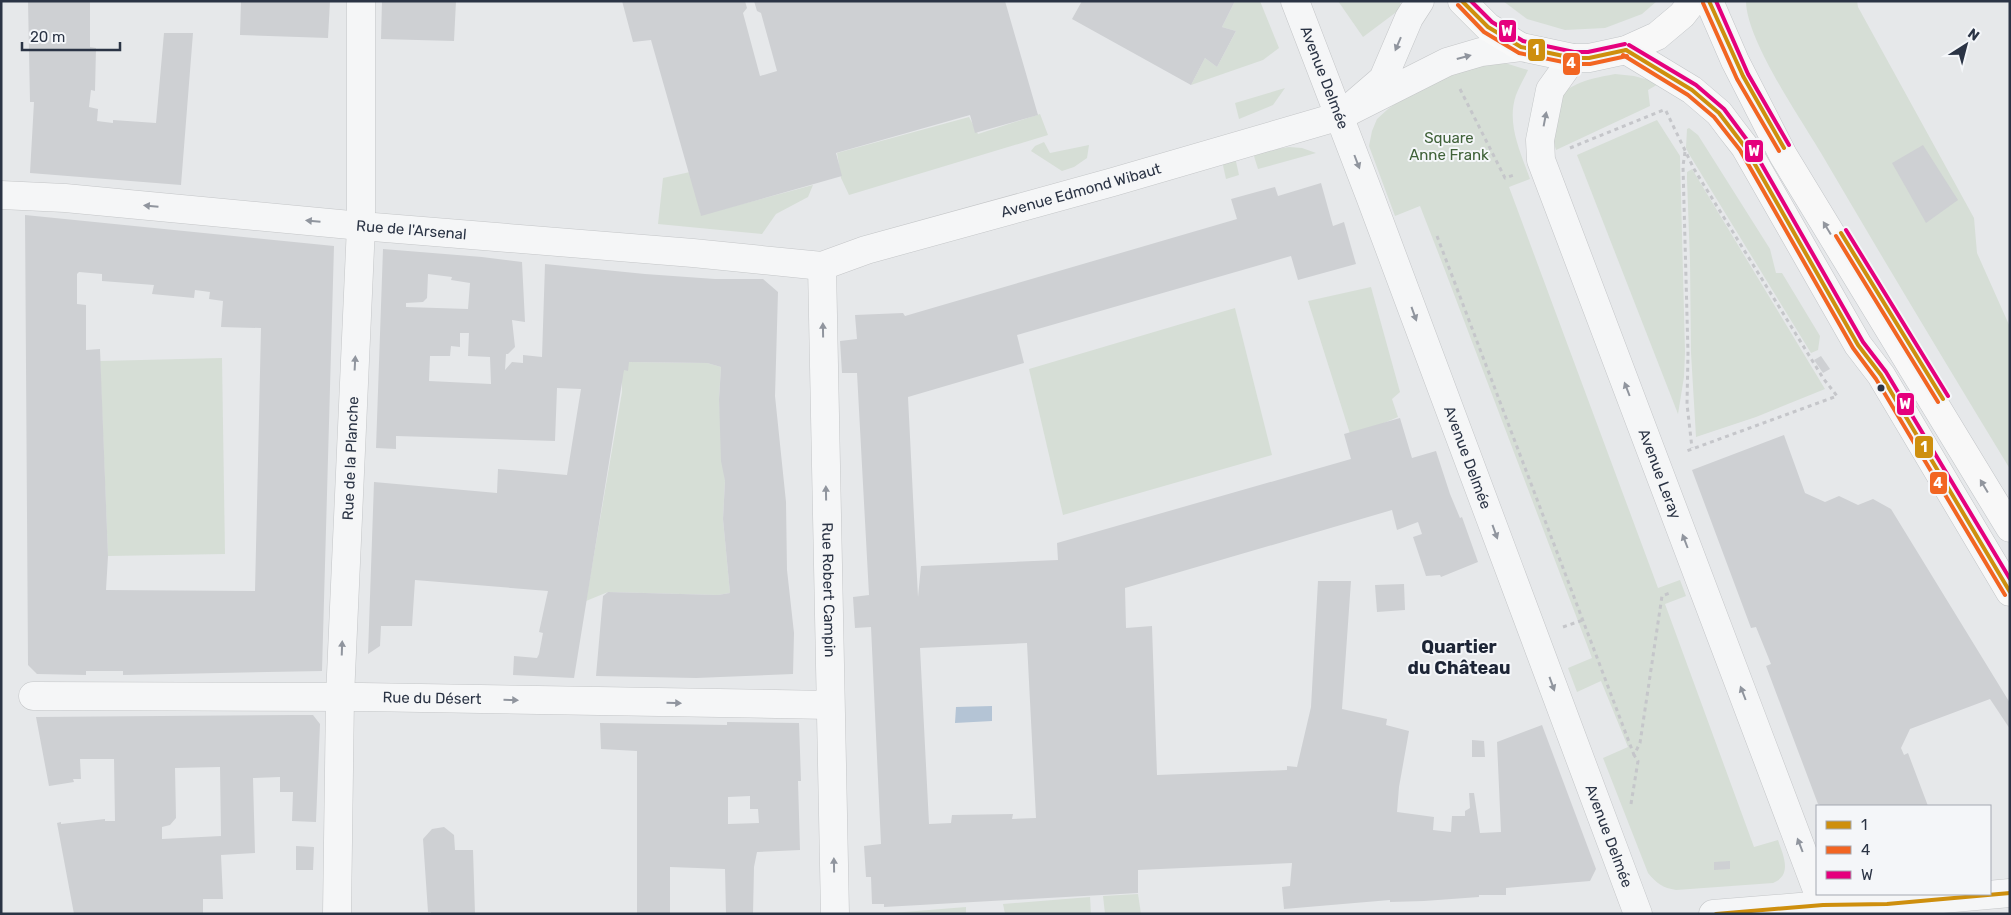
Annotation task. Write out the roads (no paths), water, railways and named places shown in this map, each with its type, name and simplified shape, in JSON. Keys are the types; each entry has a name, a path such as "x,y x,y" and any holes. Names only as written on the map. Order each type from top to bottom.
{"main road":[{"path":"1462,1 1488,27 1522,47 1573,58 1589,58 1626,50 1657,36 1682,15 1693,1"},
{"path":"1709,1 1735,61 1783,155 2010,528"},
{"path":"1626,50 1681,83 1706,101 1719,113 1745,147 1858,345 1881,375 2010,592"}],"street":[{"name":"Rue de la Planche","path":"337,914 340,696 361,226 361,1"},
{"name":"Avenue Delmée","path":"1295,1 1340,116 1638,914"},
{"name":"Avenue Edmond Wibaut","path":"1340,116 1383,79 1409,18 1420,1"},
{"name":"Avenue Edmond Wibaut","path":"822,266 866,250 1113,182 1340,116 1447,62 1481,52 1522,47"},
{"name":"Avenue Leray","path":"1573,58 1550,90 1540,140 1541,160 1816,888"},
{"name":"Rue de l'Arsenal","path":"1,194 684,252 822,266"},
{"name":"Rue Robert Campin","path":"822,266 835,914"},
{"name":"Rue du Désert","path":"33,696 340,696 830,705"},
{"path":"1991,895 2010,893"},
{"path":"1712,914 1821,901 1887,904 1988,895"}],"water":[{"path":"992,706 992,721 955,723 956,707"}],"district":[{"name":"Quartier du Château","path":"1459,658"}],"park label":[{"name":"Square Anne Frank","path":"1449,146"}]}
